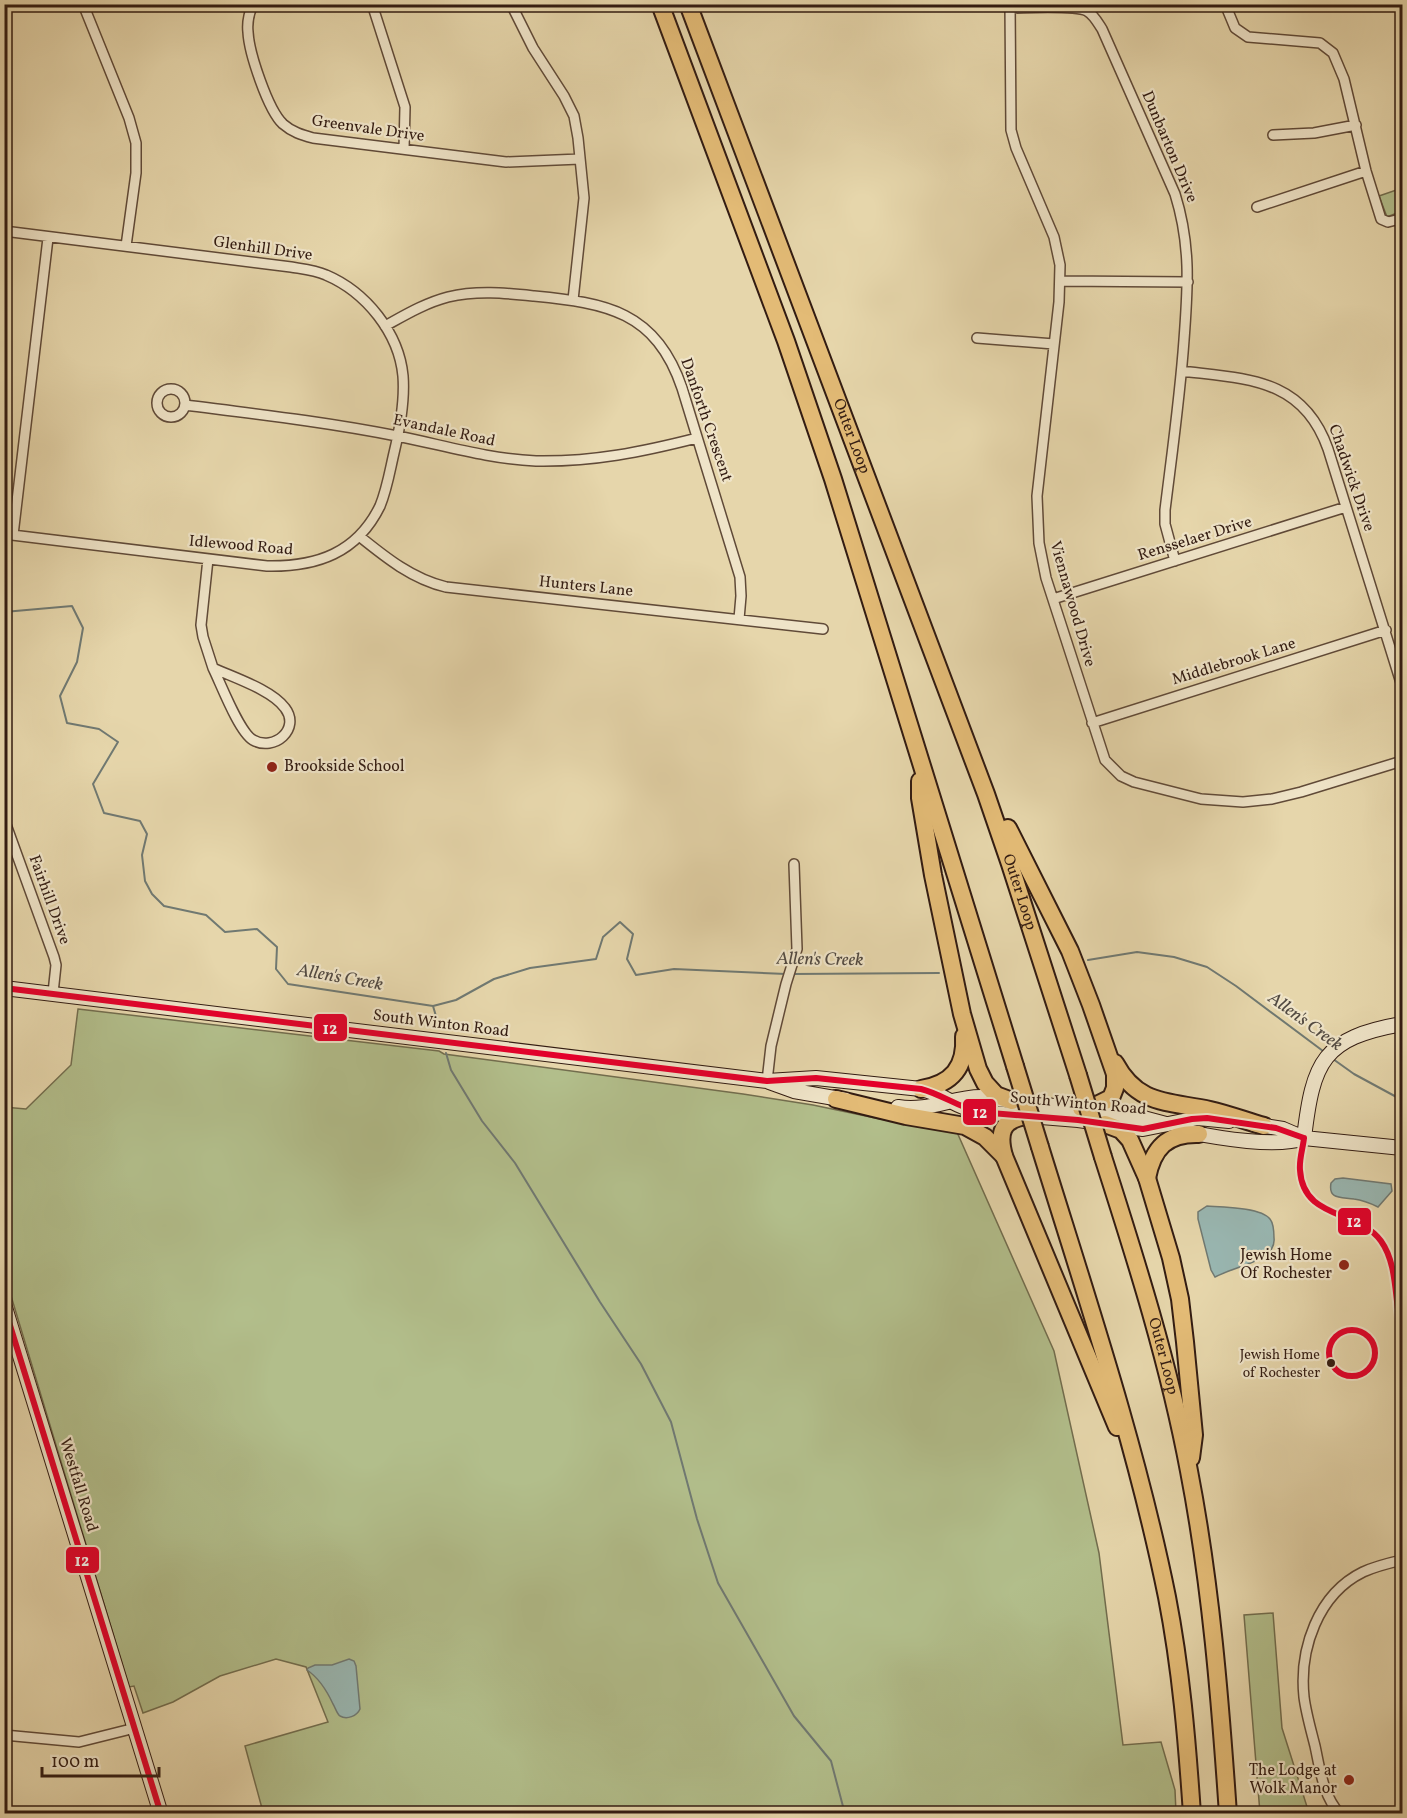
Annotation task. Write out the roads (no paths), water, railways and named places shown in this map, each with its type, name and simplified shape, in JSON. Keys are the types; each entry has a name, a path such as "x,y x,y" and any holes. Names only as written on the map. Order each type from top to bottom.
{"highway":[{"name":"Outer Loop","path":"660,4 798,376 842,507 1111,1376 1136,1466 1170,1621 1184,1710 1192,1814"},
{"name":"Outer Loop","path":"688,4 1011,864 1137,1266 1167,1371 1189,1470 1207,1576 1218,1672 1228,1814"},
{"path":"920,761 920,798 962,1014 982,1078 994,1093 1012,1101"},
{"path":"986,794 1003,818 1061,932 1083,981 1116,1078 1114,1094 1106,1101 1081,1108"},
{"path":"921,1089 945,1081 960,1064 964,1044 962,1014"},
{"path":"1105,1047 1122,1077 1147,1097 1166,1104 1211,1110 1264,1126"},
{"path":"836,1099 912,1117 965,1126 985,1137 1004,1156"},
{"path":"1027,1116 1012,1120 1004,1128 1000,1143 1004,1156 1109,1409 1136,1466"},
{"path":"1105,1124 1118,1128 1128,1137 1146,1178 1171,1258 1183,1320 1194,1435 1189,1470"},
{"path":"1146,1178 1152,1158 1162,1145 1178,1137 1198,1134"}],"main road":[{"name":"South Winton Road","path":"4,988 767,1081 816,1078 921,1089 937,1093 973,1111 1143,1129 1203,1118 1264,1126 1290,1131 1304,1137 1402,1148"},
{"path":"1304,1137 1311,1089 1319,1068 1330,1053 1354,1036 1402,1024"},
{"name":"South Winton Road","path":"767,1081 794,1091 836,1099 915,1109 978,1097 1139,1117 1198,1134 1273,1142 1289,1142 1304,1137"},
{"name":"Westfall Road","path":"4,1304 161,1814"}],"street":[{"path":"83,4 129,118 136,143 136,173 126,246"},
{"name":"Greenvale Drive","path":"253,4 248,24 251,50 270,106 282,123 294,132 313,138 506,162 580,159"},
{"path":"372,4 405,107 404,149"},
{"path":"512,4 533,48 570,106 576,127 583,182 583,217 573,300"},
{"path":"1225,4 1235,28 1248,37 1311,42 1327,47 1333,52 1344,79 1366,171 1381,219 1388,222 1396,220"},
{"name":"Viennawood Drive","path":"1010,6 1011,130 1016,148 1054,237 1060,264 1054,344 1036,505 1039,543 1053,599 1105,760 1121,776 1134,782 1183,796 1243,802 1272,799 1301,792 1402,760"},
{"name":"Dunbarton Drive","path":"1010,6 1076,8 1088,11 1102,30 1175,194 1185,231 1188,282 1182,371 1165,510 1165,524 1175,561"},
{"path":"1273,135 1314,133 1356,125"},
{"path":"1257,207 1366,171"},
{"name":"Glenhill Drive","path":"4,231 315,271 329,276 348,288 370,308 385,326 397,349 403,374 403,400 398,436"},
{"path":"9,535 48,238"},
{"path":"1060,281 1188,282"},
{"name":"Danforth Crescent","path":"385,326 428,303 464,294 505,293 573,300 612,309 647,330 661,345 678,375 740,577 739,619"},
{"path":"977,338 1054,344"},
{"name":"Chadwick Drive","path":"1182,371 1260,382 1277,388 1294,398 1314,419 1324,439 1402,686"},
{"name":"Evandale Road","path":"185,405 324,423 479,454 537,461 583,460 634,454 697,438"},
{"name":"Idlewood Road","path":"9,535 267,566 303,565 333,555 359,536 374,516 383,498 398,436"},
{"name":"Rensselaer Drive","path":"1053,599 1346,507"},
{"name":"Hunters Lane","path":"359,536 400,567 426,581 446,587 824,629"},
{"path":"208,559 201,625 202,637 213,668 243,730 252,740 264,744 278,741 286,734 291,723 288,711 277,698 213,668"},
{"name":"Middlebrook Lane","path":"1092,723 1386,630"},
{"name":"Fairhill Drive","path":"4,819 54,957 56,965 53,993"},
{"path":"767,1081 771,1046 797,949 794,864"},
{"path":"1340,1814 1330,1801 1325,1788 1306,1707 1303,1679 1306,1651 1320,1613 1342,1586 1363,1572 1402,1560"},
{"path":"4,1735 79,1742 135,1728"}],"water":[{"path":"1335,1179 1391,1184 1392,1191 1378,1207 1360,1200 1336,1197 1332,1192 1331,1183"},
{"path":"1207,1206 1240,1208 1265,1215 1270,1219 1273,1228 1272,1249 1257,1260 1215,1277 1211,1270 1198,1219 1198,1212"},
{"path":"349,1659 354,1661 356,1666 360,1709 354,1715 346,1718 339,1715 322,1685 307,1670 315,1665 332,1665"}],"waterway":[{"name":"Allen's Creek","path":"4,612 72,606 83,628 77,662 60,696 67,723 99,729 118,742 93,784 104,813 140,821 147,834 142,855 145,881 152,894 164,906 206,915 225,932 257,929 277,947 276,969 288,984 433,1006 456,1000 494,979 530,968 596,959 603,937 620,922 633,934 627,959 636,975 674,969 786,974"},
{"name":"Allen's Creek","path":"1088,960 1137,952 1174,957 1207,967 1323,1051"},
{"name":"Allen's Creek","path":"792,974 939,973"},
{"path":"433,1006 438,1023"},
{"path":"446,1053 451,1070 482,1121 515,1163 600,1302 641,1364 671,1422 697,1519 718,1583 794,1716 831,1761 845,1814"},
{"name":"Allen's Creek","path":"1333,1059 1354,1074 1402,1100"}],"place":[{"name":"Brookside School","path":"272,767"},
{"name":"Jewish Home Of Rochester","path":"1344,1265"},
{"name":"Jewish Home of Rochester","path":"1331,1363"},
{"name":"The Lodge at Wolk Manor","path":"1349,1780"}]}
